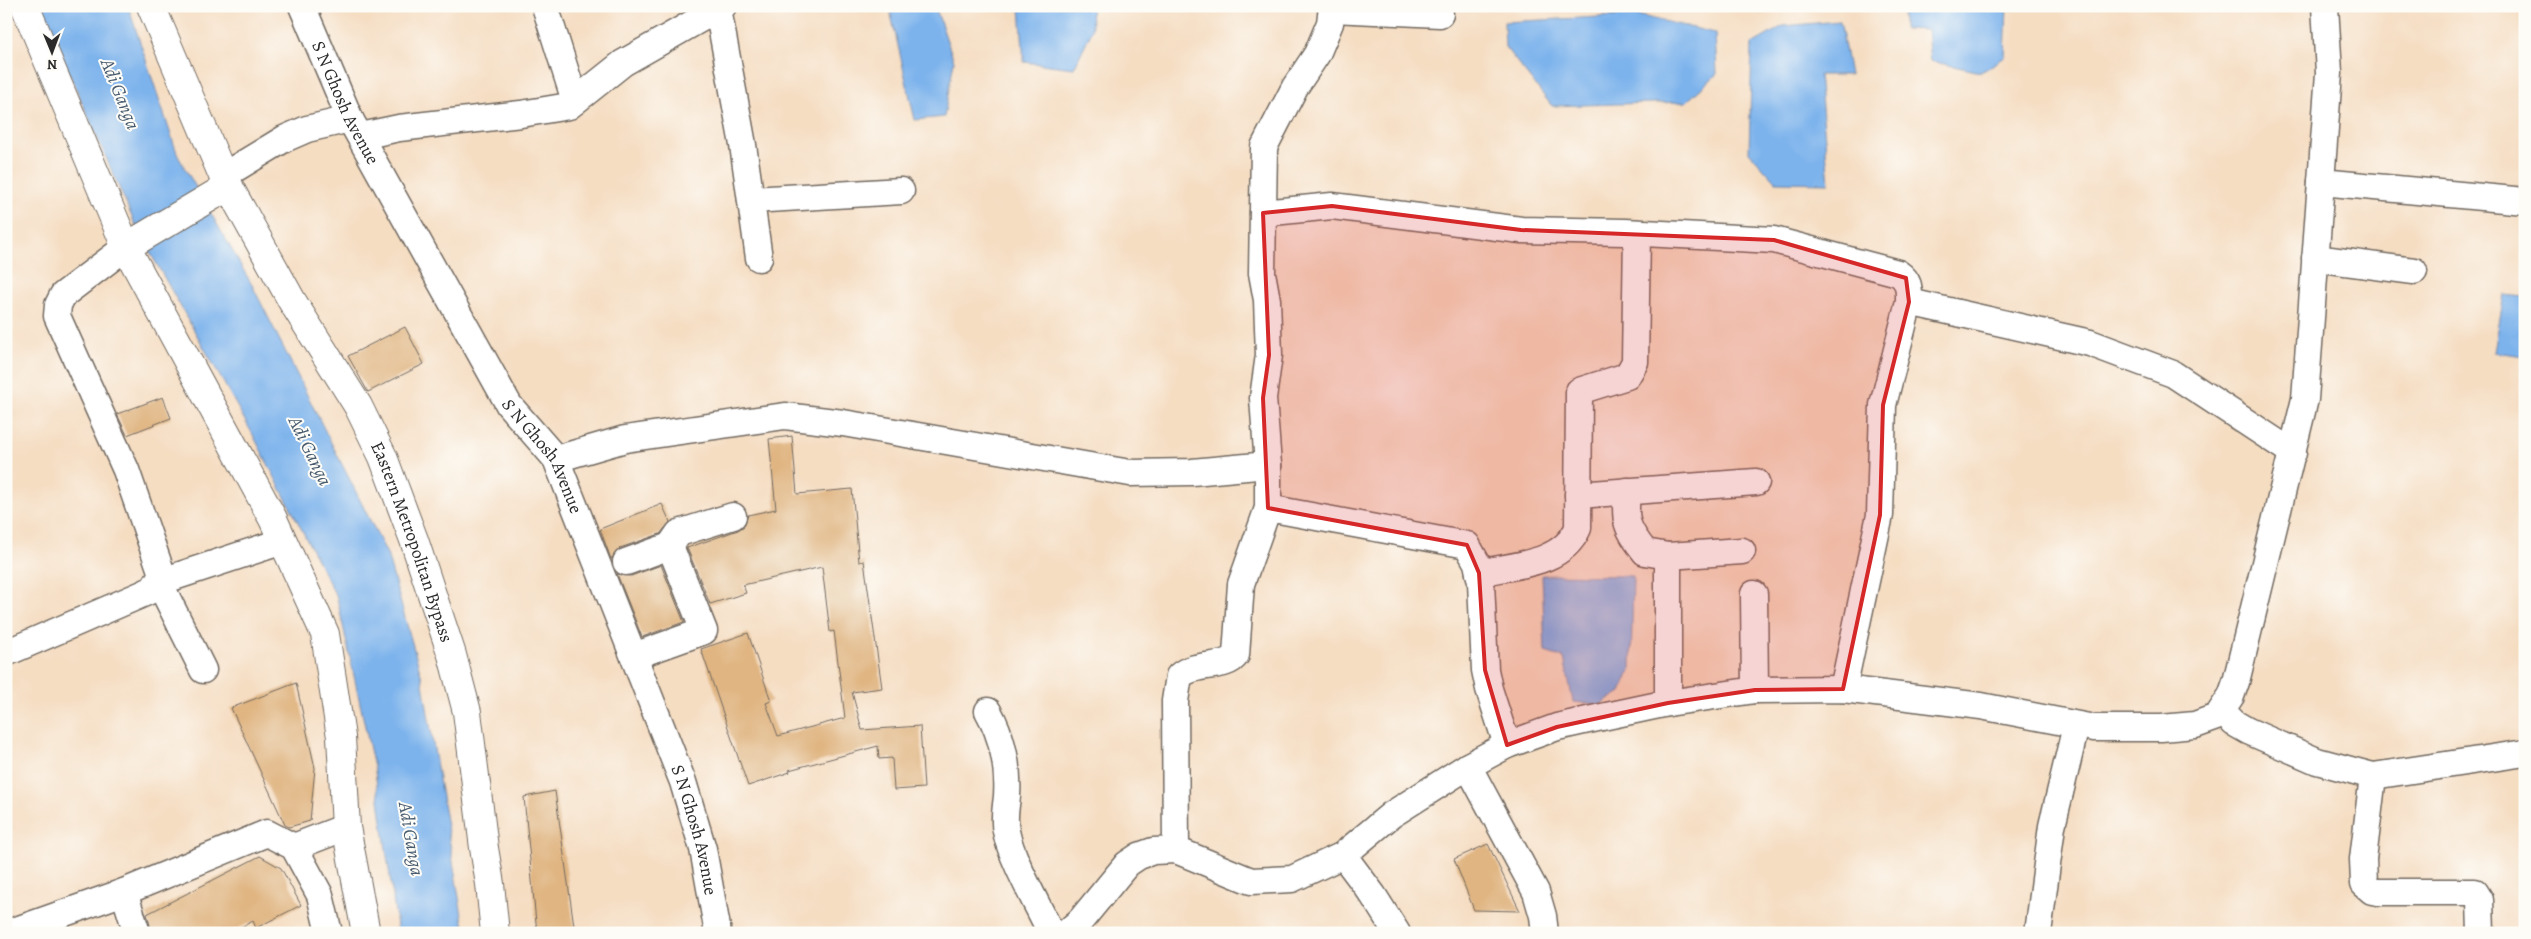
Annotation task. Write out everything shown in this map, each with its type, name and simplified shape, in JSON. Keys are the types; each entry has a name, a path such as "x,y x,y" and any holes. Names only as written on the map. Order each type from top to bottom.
{"main road":[{"path":"25,6 134,241 283,541 325,634 341,737 346,826 366,933"},
{"name":"Eastern Metropolitan Bypass","path":"151,6 226,181 292,301 358,406 383,457 414,540 452,655 467,712 495,933"},
{"path":"134,241 201,203 226,181"}],"street":[{"name":"S N Ghosh Avenue","path":"302,6 355,127 509,405 556,459 683,782 703,849 718,933"},
{"path":"545,6 575,101"},
{"path":"1066,933 1082,920 1127,864 1139,856 1153,851 1176,850 1240,878 1266,882 1292,879 1343,855 1391,815 1468,766 1507,744 1556,727 1668,703 1755,690 1842,689 1981,706 2076,726 2112,729 2195,725 2210,720 2222,711 2231,696 2236,682 2305,399 2329,72 2325,6"},
{"path":"226,181 284,139 308,129 399,128 521,114 569,106 623,63 720,7 759,258"},
{"path":"1176,850 1175,701 1179,676 1193,667 1230,661 1236,655 1241,584 1268,508 1268,465 1263,398 1269,355 1267,300 1262,273 1264,147 1295,87 1317,54 1330,23 1332,7 1440,14"},
{"path":"2321,182 2525,201"},
{"path":"751,200 901,191"},
{"path":"1263,213 1332,206 1521,230 1637,233 1774,240 1898,273 1906,278 1909,286 1909,302 1883,405 1880,515 1842,689"},
{"path":"1479,573 1549,558 1572,541 1578,528 1579,391 1627,376 1635,362 1637,233"},
{"path":"134,241 63,295 58,306 57,316 126,470 160,566 162,574 159,582 203,670"},
{"path":"2315,258 2414,271"},
{"path":"1909,302 2090,343 2173,374 2293,453"},
{"path":"556,459 626,440 784,416 843,423 1130,474 1192,472 1268,465"},
{"path":"1578,495 1756,482"},
{"path":"1627,491 1625,518 1635,539 1645,552 1668,556 1742,551"},
{"path":"1268,508 1467,545 1477,563 1479,573 1485,670 1493,706 1507,744"},
{"path":"626,562 670,546 679,532 733,516"},
{"path":"6,653 145,593 159,582 283,541"},
{"path":"634,656 704,631 670,546"},
{"path":"1668,556 1668,703"},
{"path":"1754,594 1755,690"},
{"path":"988,711 1000,739 1007,784 1004,822 1008,840 1051,933"},
{"path":"2222,711 2234,723 2248,731 2317,761 2373,776 2525,753"},
{"path":"2038,933 2052,826 2076,726"},
{"path":"1468,766 1536,892 1543,916 1544,933"},
{"path":"2373,776 2362,873 2364,884 2372,891 2378,892 2474,892 2480,900 2482,933"},
{"path":"294,847 346,826"},
{"path":"8,933 124,892 267,833 294,847 320,895 329,933"},
{"path":"1343,855 1397,933"},
{"path":"124,892 137,933"}],"highlighted area":[{"path":"1332,206 1521,230 1774,240 1906,278 1909,302 1883,405 1880,515 1843,689 1755,690 1668,703 1557,727 1507,745 1485,670 1479,573 1467,545 1268,508 1263,398 1269,355 1263,213"}],"water":[{"name":"Adi Ganga","path":"40,6 128,6 178,156 252,285 387,554 422,678 465,933 398,933 375,772 337,598 252,433 138,231"},
{"path":"889,6 935,6 954,61 944,117 915,120"},
{"path":"1023,6 1091,6 1092,30 1074,68 1024,62 1020,8"},
{"path":"1903,6 2007,6 2005,57 1981,72 1930,61 1927,30 1903,29"},
{"path":"1637,15 1715,33 1717,74 1686,102 1552,106 1505,47 1504,22"},
{"path":"1840,21 1850,75 1819,75 1829,183 1776,182 1749,152 1752,44 1783,26"},
{"path":"2504,295 2525,297 2525,356 2494,352"},
{"path":"1542,575 1633,576 1631,669 1621,692 1600,705 1573,702 1564,658 1545,652"}],"building":[{"path":"405,327 424,364 368,392 348,356"},
{"path":"163,397 171,418 127,435 117,414"},
{"path":"792,436 797,494 852,489 859,562 864,561 882,688 852,692 862,730 920,726 924,788 894,790 892,758 879,759 878,746 789,770 790,772 748,786 701,649 748,633 771,701 766,703 778,736 845,718 834,631 830,632 822,567 743,585 746,593 710,604 687,548 738,530 744,526 748,515 776,509 769,439"},
{"path":"662,504 670,522 660,534 620,548 611,559 600,529"},
{"path":"661,565 684,622 642,637 617,574 631,576"},
{"path":"296,683 315,768 310,821 289,827 285,825 231,708"},
{"path":"555,791 575,933 537,933 524,797"},
{"path":"1488,844 1520,911 1474,910 1454,859"},
{"path":"260,856 281,868 301,905 256,928 253,921 229,933 152,933 147,914"}]}
